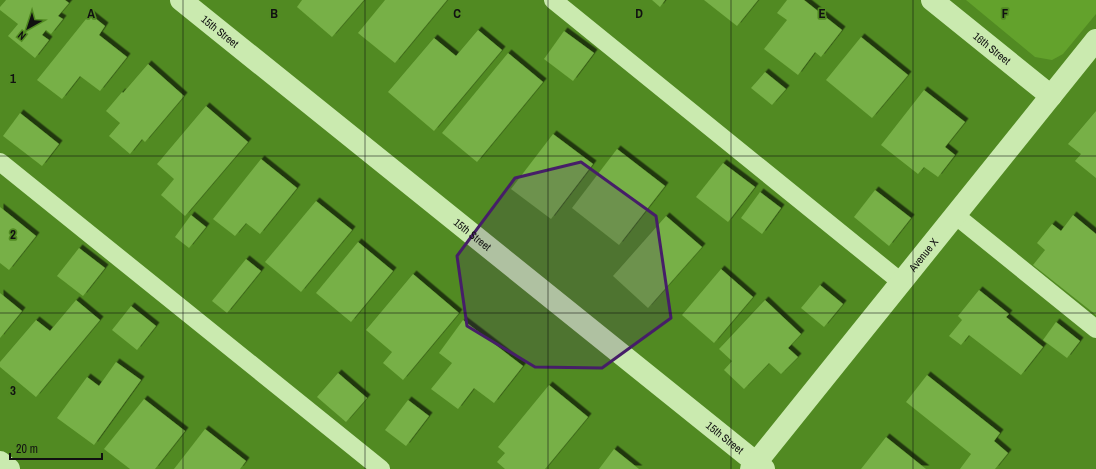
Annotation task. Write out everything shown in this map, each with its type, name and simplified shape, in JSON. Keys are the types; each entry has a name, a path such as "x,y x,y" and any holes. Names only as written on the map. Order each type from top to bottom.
{"street":[{"name":"15th Street","path":"181,0 757,467"},
{"name":"16th Street","path":"932,0 1051,96"},
{"name":"Avenue X","path":"757,467 955,215 1096,40"},
{"path":"0,462 9,469"}],"lane":[{"path":"553,0 902,282"},
{"path":"0,162 381,469"},
{"path":"955,215 1096,329"}],"highlighted area":[{"path":"581,162 656,216 671,318 602,368 535,367 467,326 457,256 515,178"}],"green space":[{"path":"966,0 1096,0 1096,14 1063,54 1052,60 1035,57"}],"building":[{"path":"6,0 65,0 69,3 58,16 63,19 51,34 46,30 42,35 49,40 35,58 8,36 18,24 0,10 0,7"},
{"path":"302,0 364,0 332,37 297,7"},
{"path":"385,0 447,0 395,63 358,33"},
{"path":"652,0 665,0 660,7"},
{"path":"704,0 758,0 737,26"},
{"path":"787,0 804,0 842,30 821,57 815,52 798,75 764,49 787,20 777,13"},
{"path":"90,14 105,26 99,35 127,57 100,91 80,76 62,99 37,80"},
{"path":"478,30 502,50 434,131 388,92 434,38 456,56"},
{"path":"564,31 594,53 573,81 544,59"},
{"path":"861,37 908,75 872,118 826,80"},
{"path":"508,53 543,82 477,162 442,133"},
{"path":"148,64 184,96 145,142 142,139 130,154 109,136 120,123 106,111"},
{"path":"765,72 786,89 772,105 751,88"},
{"path":"924,90 965,122 945,147 955,155 938,177 924,167 918,174 881,145"},
{"path":"206,106 248,142 185,216 161,195 174,179 157,164"},
{"path":"1096,111 1096,178 1075,161 1081,154 1068,144"},
{"path":"20,113 59,144 42,166 3,136"},
{"path":"553,134 593,164 551,219 511,189"},
{"path":"617,149 665,186 619,245 572,208"},
{"path":"261,159 297,188 260,234 246,223 235,236 213,219"},
{"path":"723,163 755,187 728,222 696,197"},
{"path":"875,190 911,218 889,246 854,217"},
{"path":"760,192 781,208 762,234 741,218"},
{"path":"316,201 352,230 301,292 265,262"},
{"path":"0,207 36,236 9,270 0,263"},
{"path":"191,215 206,227 189,248 175,237"},
{"path":"1073,215 1096,234 1096,315 1033,265 1045,250 1037,243 1052,224 1061,231"},
{"path":"666,216 702,247 648,308 613,276"},
{"path":"358,242 393,271 351,322 316,293"},
{"path":"79,248 105,268 83,296 57,276"},
{"path":"246,259 261,271 227,313 212,301"},
{"path":"721,269 753,297 714,343 682,315"},
{"path":"413,274 459,313 403,380 383,363 392,352 366,330"},
{"path":"820,285 843,304 824,327 801,308"},
{"path":"979,290 1009,314 1006,317 1043,347 1021,375 969,335 961,345 949,336 962,320 958,316"},
{"path":"0,293 22,311 0,338"},
{"path":"76,300 100,320 36,397 0,367 0,362 36,320 50,331"},
{"path":"765,300 801,334 788,348 798,357 781,374 769,363 744,389 724,370 732,361 719,349"},
{"path":"131,306 156,326 137,350 112,330"},
{"path":"463,320 523,366 494,403 474,388 458,409 431,389 452,363 439,353"},
{"path":"1056,322 1080,341 1067,358 1043,340"},
{"path":"116,362 141,380 94,445 57,418 87,377 99,386"},
{"path":"338,373 367,398 346,422 317,397"},
{"path":"927,375 1000,433 994,441 1008,453 995,469 960,469 971,454 906,402"},
{"path":"549,385 588,417 545,469 505,469 497,462 505,453 498,447"},
{"path":"144,399 185,431 155,469 130,469 104,449"},
{"path":"408,400 429,416 406,446 385,430"},
{"path":"205,429 246,461 240,469 174,469"},
{"path":"886,437 926,469 861,469"},
{"path":"614,449 639,469 599,469"}]}
